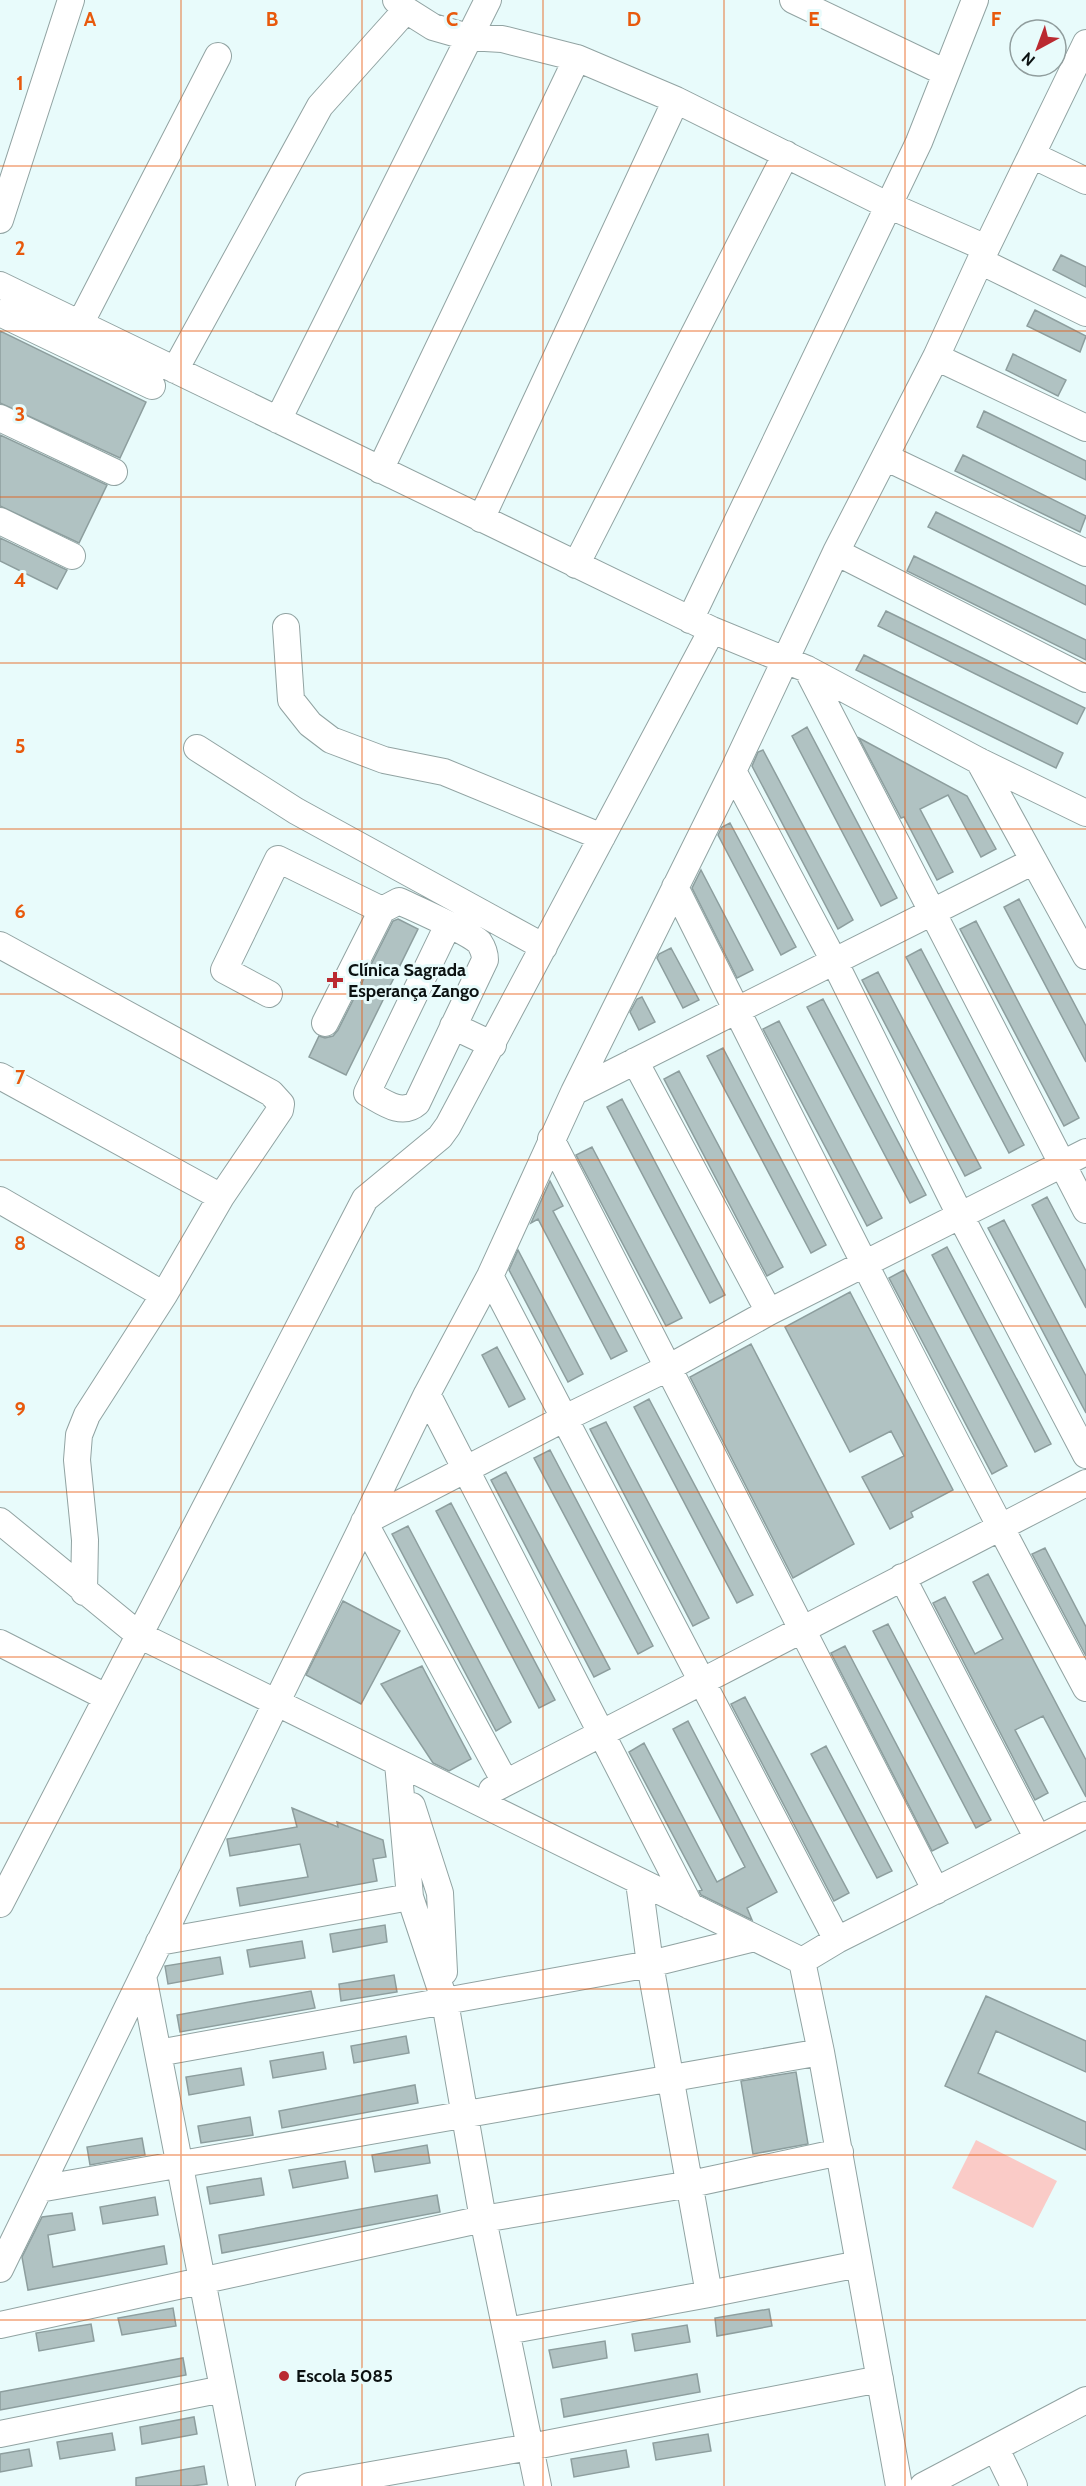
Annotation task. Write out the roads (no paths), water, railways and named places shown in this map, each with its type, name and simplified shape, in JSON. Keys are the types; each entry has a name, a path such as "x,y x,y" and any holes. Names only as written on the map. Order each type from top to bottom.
{"street":[{"path":"0,220 71,0"},
{"path":"278,420 488,0"},
{"path":"793,0 946,73"},
{"path":"0,1904 365,1199 440,1137 493,1045 602,837 701,625 919,142 975,0"},
{"path":"175,370 320,106 401,5 433,27 468,37 502,39 577,58 676,100 889,206 983,255 1086,313"},
{"path":"0,2269 427,1394 490,1276 551,1139 675,887 733,771 796,666 836,552 936,357 983,255 1084,52"},
{"path":"80,324 218,56"},
{"path":"380,470 577,58"},
{"path":"481,519 676,100"},
{"path":"576,565 786,154"},
{"path":"1032,155 1086,181"},
{"path":"0,285 701,625 796,666 979,761 1084,806"},
{"path":"0,313 152,386"},
{"path":"936,357 1086,428"},
{"path":"0,418 114,472"},
{"path":"885,457 1086,554"},
{"path":"0,521 72,556"},
{"path":"836,552 1086,679"},
{"path":"286,627 291,700 310,724 331,741 384,760 444,772 602,837"},
{"path":"796,666 932,912 1086,1210"},
{"path":"197,748 296,811 544,947"},
{"path":"979,761 1086,956"},
{"path":"733,771 834,961 961,1217 1086,1455"},
{"path":"269,994 224,970 278,859 382,910"},
{"path":"574,1092 1034,861"},
{"path":"675,887 864,1264 999,1527 1086,1688"},
{"path":"325,1023 382,910 399,901 448,925 476,939 485,952 485,960 417,1103 412,1107 396,1108 367,1093 448,925"},
{"path":"0,945 277,1098 281,1104 280,1110 221,1197 164,1296 87,1415 79,1435 77,1460 84,1540 84,1592"},
{"path":"453,1026 493,1045"},
{"path":"635,1062 769,1312"},
{"path":"0,1076 221,1197"},
{"path":"551,1139 936,1890"},
{"path":"364,1522 565,1418 668,1368 769,1312 1086,1152"},
{"path":"0,1200 164,1296"},
{"path":"490,1276 837,1940"},
{"path":"427,1394 690,1906"},
{"path":"476,1801 505,1782 1086,1483"},
{"path":"0,1521 139,1635 802,1961"},
{"path":"364,1522 505,1782"},
{"path":"902,1577 1038,1839"},
{"path":"0,1643 106,1697"},
{"path":"398,1763 410,1897 445,2002"},
{"path":"398,1763 440,1893 445,2002 483,2219 538,2486"},
{"path":"802,1961 837,1940 1086,1815"},
{"path":"639,1882 650,1964 710,2294"},
{"path":"159,1942 410,1897"},
{"path":"158,2053 650,1964 755,1938"},
{"path":"802,1961 840,2152 899,2486"},
{"path":"143,1976 242,2486"},
{"path":"39,2189 821,2052"},
{"path":"0,2325 483,2219 690,2184 840,2152"},
{"path":"507,2331 860,2264"},
{"path":"309,2486 880,2379"},
{"path":"0,2434 223,2389"},
{"path":"923,2486 996,2450 1086,2400"},
{"path":"996,2450 1014,2486"}],"place":[{"name":"Clínica Sagrada Esperança Zango","path":"335,980"},
{"name":"Escola 5085","path":"284,2376"}]}
